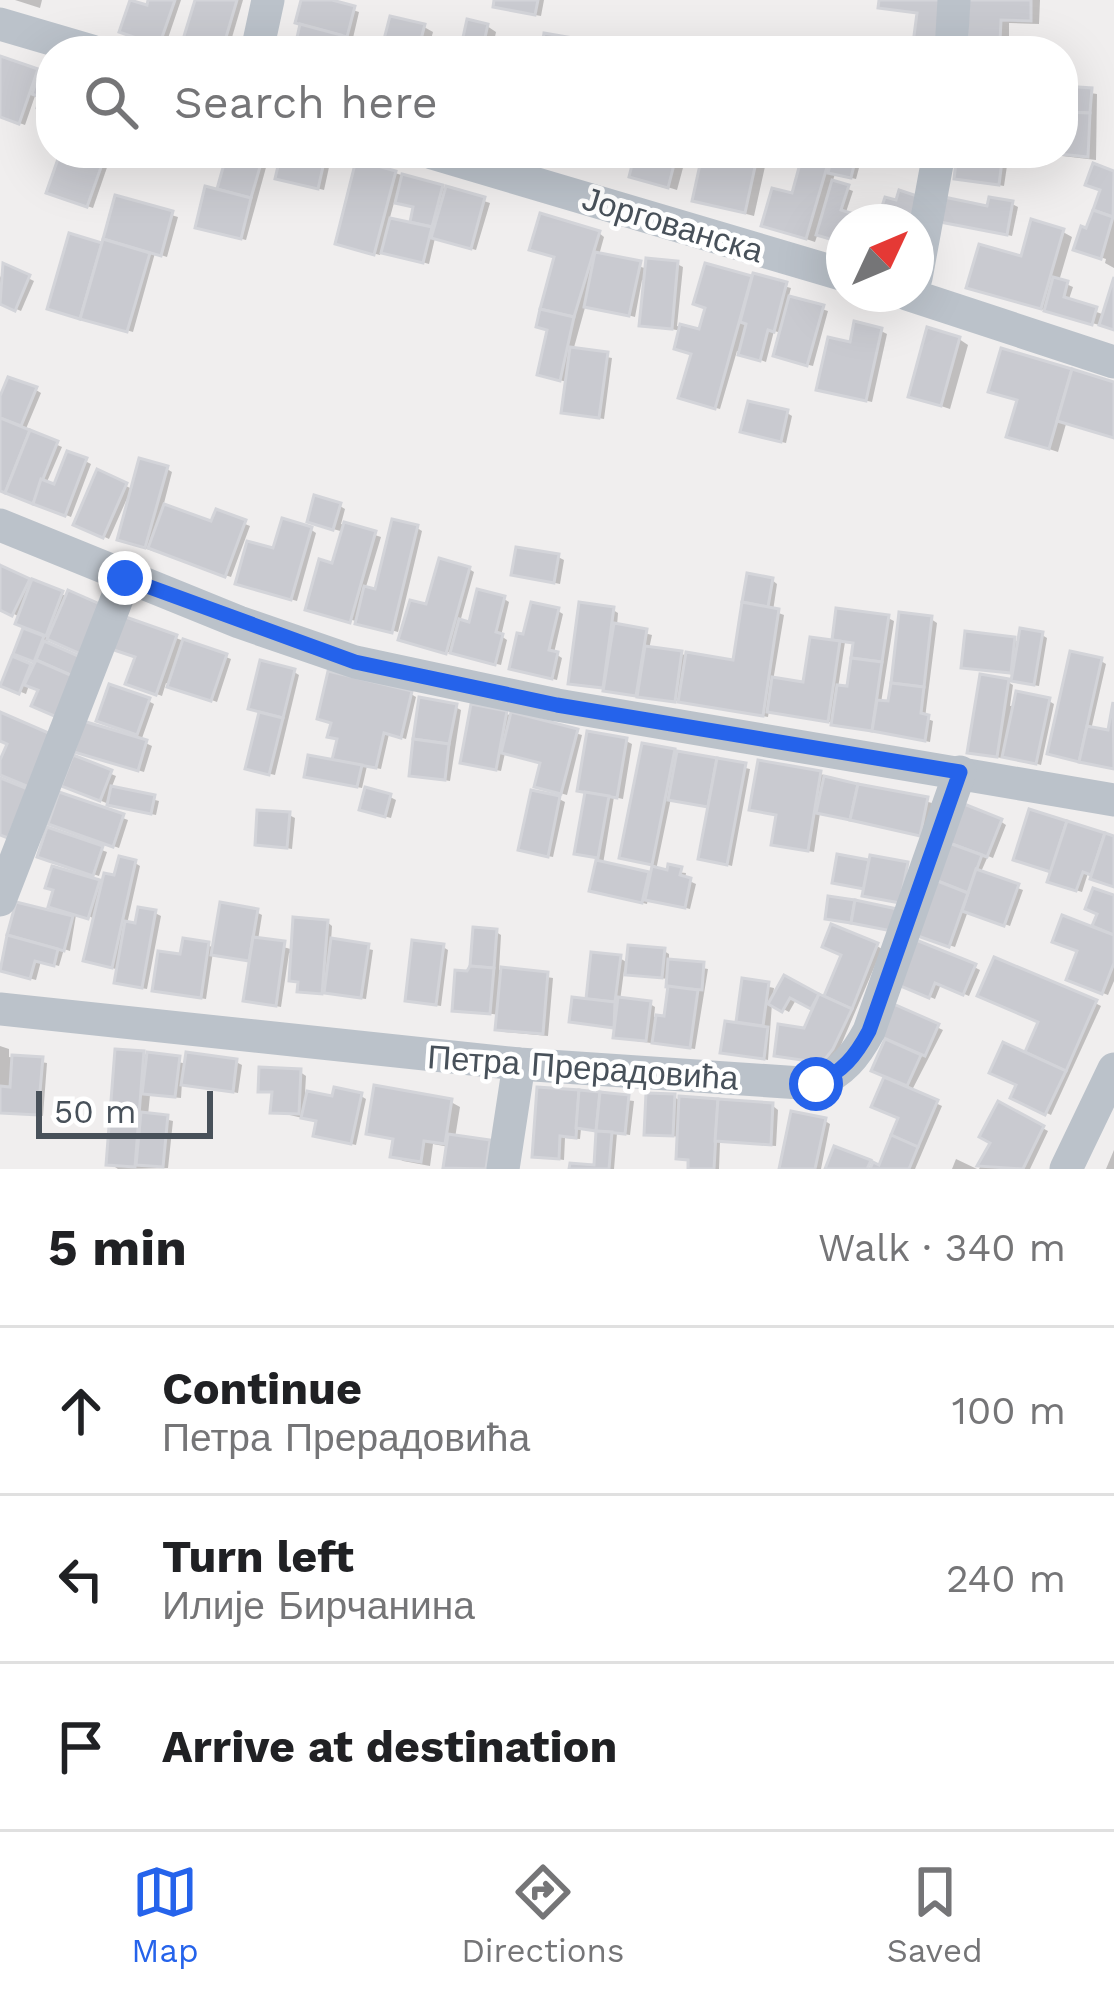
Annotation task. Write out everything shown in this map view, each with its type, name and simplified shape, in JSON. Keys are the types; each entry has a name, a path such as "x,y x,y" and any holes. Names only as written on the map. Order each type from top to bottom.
{"street":[{"path":"260,36 268,0"},
{"path":"952,36 954,0"},
{"path":"0,24 41,36"},
{"name":"Јоргованска","path":"483,168 826,270"},
{"path":"929,204 936,168"},
{"path":"934,299 1114,362"},
{"path":"0,525 125,578 355,662 557,705 1114,800"},
{"path":"0,900 125,578"},
{"name":"Петра Прерадовића","path":"0,1009 519,1064 816,1084 854,1058 869,1031 960,772"},
{"path":"503,1169 519,1064"},
{"path":"1066,1169 1114,1069"}],"building":[{"path":"130,0 147,5 148,0 175,0 162,36 119,32"},
{"path":"195,0 237,0 226,36 184,36"},
{"path":"301,0 355,6 347,36 295,23"},
{"path":"494,0 538,0 535,15 493,7"},
{"path":"879,0 946,0 942,36 914,36 917,13 878,8"},
{"path":"968,0 1031,0 1031,21 1001,20 1000,36 967,36"},
{"path":"390,16 425,24 422,36 385,36"},
{"path":"467,19 488,24 485,36 463,36"},
{"path":"300,24 341,35 341,36 297,36"},
{"path":"0,56 36,68 36,75 19,124 0,117"},
{"path":"1078,87 1092,88 1090,113 1078,113"},
{"path":"1078,113 1090,113 1088,157 1078,156"},
{"path":"1093,163 1114,171 1113,217 1093,210 1100,190 1085,185"},
{"path":"55,168 101,168 87,207 46,193"},
{"path":"223,168 260,168 251,198 217,189"},
{"path":"278,168 323,168 318,189 275,179"},
{"path":"354,168 396,171 374,255 335,244"},
{"path":"631,168 673,168 668,188 629,177"},
{"path":"699,168 755,168 745,213 692,201"},
{"path":"799,168 827,168 806,239 761,226 772,188 792,193"},
{"path":"829,168 853,168 851,178 828,173"},
{"path":"955,168 1001,168 999,185 954,179"},
{"path":"402,174 443,185 432,227 410,222 413,207 395,203"},
{"path":"832,180 849,185 843,204 826,204 826,238 816,235"},
{"path":"205,186 251,198 241,239 195,228"},
{"path":"446,186 485,197 471,249 431,238"},
{"path":"899,190 923,198 921,204 883,204 885,197 896,200"},
{"path":"115,195 173,211 161,256 103,239"},
{"path":"944,197 987,206 989,197 1013,201 1007,235 940,222"},
{"path":"1093,210 1113,217 1101,259 1073,250"},
{"path":"540,213 600,231 574,317 540,309 554,257 529,250"},
{"path":"390,218 432,227 423,263 381,253"},
{"path":"1031,219 1064,229 1041,309 966,288 979,244 1021,256"},
{"path":"69,233 102,243 80,319 47,309"},
{"path":"103,239 150,253 127,332 80,319"},
{"path":"595,252 641,261 629,316 584,307"},
{"path":"646,258 678,261 672,329 639,326"},
{"path":"3,263 30,275 15,311 0,304"},
{"path":"705,263 752,276 715,409 678,398 691,354 674,349 680,324 699,329 705,308 693,304"},
{"path":"753,273 787,282 774,332 768,330 760,361 738,355 746,324 740,322"},
{"path":"1053,277 1068,281 1064,297 1097,307 1092,325 1044,311"},
{"path":"1114,277 1114,330 1099,325"},
{"path":"789,296 824,305 807,366 773,356"},
{"path":"540,309 574,317 560,381 537,375 547,330 536,327"},
{"path":"854,321 882,328 866,401 816,390 828,337 850,342"},
{"path":"927,327 960,337 941,406 908,397"},
{"path":"570,347 608,352 599,418 561,413"},
{"path":"1001,348 1072,369 1049,449 1006,437 1017,400 988,392"},
{"path":"1072,369 1114,382 1114,438 1057,421"},
{"path":"8,377 37,387 21,426 0,418 0,396"},
{"path":"748,401 788,410 781,442 740,432"},
{"path":"0,418 30,430 5,493 0,491"},
{"path":"30,430 58,441 33,504 5,493"},
{"path":"67,451 87,458 65,516 33,504 41,479 54,484"},
{"path":"139,458 168,466 145,548 117,540"},
{"path":"97,469 127,483 103,538 73,525"},
{"path":"314,495 341,503 333,530 307,522"},
{"path":"164,504 211,521 216,509 246,520 225,577 148,548"},
{"path":"282,518 312,527 291,600 235,584 247,541 273,548"},
{"path":"392,519 418,525 392,633 355,624 364,586 375,589"},
{"path":"344,522 376,531 350,623 305,610 319,559 332,563"},
{"path":"516,547 559,554 554,583 511,575"},
{"path":"439,558 470,567 446,654 398,640 410,600 426,604"},
{"path":"0,565 30,579 12,616 0,610"},
{"path":"747,573 773,578 768,607 742,602"},
{"path":"32,579 63,591 46,636 15,624"},
{"path":"477,589 505,596 496,632 503,634 495,665 450,653 459,619 469,622"},
{"path":"68,590 102,605 81,654 47,639"},
{"path":"531,602 559,608 549,650 558,652 552,679 509,669 517,633 523,634"},
{"path":"579,602 614,607 603,688 568,684"},
{"path":"742,602 779,609 763,716 678,702 686,652 733,660"},
{"path":"836,608 889,615 882,662 851,658 853,643 832,640"},
{"path":"899,612 932,616 924,687 891,683"},
{"path":"120,615 177,635 156,695 125,684 135,657 108,648"},
{"path":"614,623 647,629 636,696 603,691"},
{"path":"23,628 44,636 34,662 13,654"},
{"path":"1020,628 1043,632 1034,685 1011,681"},
{"path":"965,631 1015,637 1011,673 961,668"},
{"path":"810,637 840,641 828,722 767,712 772,677 803,682"},
{"path":"183,639 227,654 211,701 167,687"},
{"path":"44,641 83,658 75,677 36,660"},
{"path":"645,646 682,651 675,702 637,697"},
{"path":"1070,651 1102,658 1079,762 1047,754"},
{"path":"12,656 31,664 19,694 0,686"},
{"path":"851,658 882,662 872,731 831,725 837,685 847,686"},
{"path":"36,660 75,677 59,718 31,706 38,690 24,685"},
{"path":"260,660 295,669 283,718 248,709"},
{"path":"328,671 412,691 401,738 384,733 376,768 332,760 337,739 327,737 331,723 317,719"},
{"path":"980,674 1009,679 997,757 967,753"},
{"path":"891,683 924,687 921,713 929,715 925,741 872,731 877,700 888,701"},
{"path":"109,684 150,698 137,735 96,721"},
{"path":"1016,691 1050,698 1036,764 1002,757"},
{"path":"419,697 457,704 449,744 413,739"},
{"path":"1113,702 1114,769 1079,762 1087,726 1108,730"},
{"path":"471,704 507,711 496,770 460,763"},
{"path":"0,712 51,734 29,787 0,775 7,744 0,741"},
{"path":"259,712 283,718 269,775 245,769"},
{"path":"511,712 578,729 561,794 534,787 540,763 501,753"},
{"path":"83,721 147,740 138,771 74,752"},
{"path":"587,731 627,738 617,798 577,791"},
{"path":"413,739 449,744 445,780 409,776"},
{"path":"642,743 675,749 652,865 619,858"},
{"path":"677,751 717,758 708,807 668,800"},
{"path":"73,755 112,770 100,801 61,786"},
{"path":"308,755 362,765 357,787 304,777"},
{"path":"717,758 746,763 727,865 698,859"},
{"path":"758,760 821,771 808,851 771,845 776,815 749,810"},
{"path":"824,776 858,784 850,820 816,813"},
{"path":"0,778 28,789 8,838 0,835"},
{"path":"858,784 928,797 920,836 850,820"},
{"path":"111,786 155,795 151,814 107,805"},
{"path":"365,787 391,794 385,817 359,810"},
{"path":"531,790 560,796 548,857 518,850"},
{"path":"59,792 124,814 113,847 48,824"},
{"path":"585,792 609,796 598,858 574,854"},
{"path":"964,804 1002,819 987,857 949,843"},
{"path":"1029,809 1067,821 1051,872 1013,860"},
{"path":"257,810 290,812 287,848 255,845"},
{"path":"1067,821 1105,833 1091,875 1083,872 1076,891 1047,882"},
{"path":"47,827 103,846 93,876 37,857"},
{"path":"1105,833 1114,836 1114,887 1090,879"},
{"path":"949,843 982,855 968,893 935,880"},
{"path":"837,854 869,860 864,889 832,883"},
{"path":"870,855 908,862 900,903 862,896"},
{"path":"119,856 136,860 112,968 83,961 104,873 114,875"},
{"path":"596,860 649,872 642,903 589,891"},
{"path":"668,864 682,867 680,875 691,878 685,908 645,900 652,866 667,870"},
{"path":"52,866 100,880 88,919 48,907 53,890 45,888"},
{"path":"976,869 1019,884 1004,926 962,911"},
{"path":"935,880 968,893 949,947 915,935"},
{"path":"1093,888 1114,895 1114,935 1092,926 1097,914 1085,909"},
{"path":"828,896 855,900 851,923 825,919"},
{"path":"855,900 897,909 892,931 851,923"},
{"path":"16,902 73,916 64,951 7,935"},
{"path":"220,902 258,909 249,961 211,955"},
{"path":"138,907 156,910 142,988 114,983 125,921 135,923"},
{"path":"1062,915 1114,935 1114,963 1102,994 1066,980 1077,951 1052,942"},
{"path":"293,917 328,920 322,994 297,992 298,982 289,981"},
{"path":"831,924 878,943 852,1009 824,996 841,955 822,947"},
{"path":"473,927 497,929 494,968 470,966"},
{"path":"7,935 58,949 54,966 35,961 30,979 0,971"},
{"path":"253,937 285,941 276,1006 243,1001"},
{"path":"183,938 209,942 201,998 152,991 158,951 180,954"},
{"path":"331,938 369,944 361,998 324,993"},
{"path":"412,940 444,944 436,1005 405,1001"},
{"path":"916,940 976,964 963,995 935,983 929,998 898,985"},
{"path":"628,945 665,948 662,978 625,975"},
{"path":"591,952 621,955 615,1002 586,999"},
{"path":"994,957 1097,1000 1066,1071 1025,1052 1038,1022 977,996"},
{"path":"668,959 704,962 702,990 666,987"},
{"path":"470,966 494,968 490,1014 452,1011 455,970 467,971"},
{"path":"501,967 548,972 543,1034 495,1030"},
{"path":"784,975 819,994 811,1009 790,998 782,1012 768,1004"},
{"path":"742,978 769,982 763,1026 736,1022"},
{"path":"668,986 698,990 690,1048 652,1043 656,1015 664,1016"},
{"path":"819,994 852,1009 833,1049 822,1063 774,1056 778,1024 804,1028"},
{"path":"572,997 615,1002 614,1028 569,1022"},
{"path":"618,997 651,1001 646,1041 613,1038"},
{"path":"889,1002 939,1024 925,1056 875,1034"},
{"path":"725,1021 768,1027 764,1059 720,1053"},
{"path":"885,1039 921,1055 907,1086 871,1071"},
{"path":"1003,1042 1066,1071 1045,1115 1010,1098 1016,1085 989,1073"},
{"path":"115,1049 144,1051 135,1167 106,1165"},
{"path":"147,1052 180,1056 175,1097 142,1094"},
{"path":"186,1052 237,1059 233,1092 181,1085"},
{"path":"12,1055 43,1057 38,1115 0,1113 0,1086 10,1087"},
{"path":"259,1067 301,1069 299,1114 270,1113 272,1092 258,1092"},
{"path":"884,1077 938,1100 918,1147 891,1135 898,1118 871,1107"},
{"path":"374,1085 452,1099 445,1144 424,1141 421,1162 390,1157 393,1139 366,1134"},
{"path":"334,1087 362,1093 351,1144 313,1136 316,1121 301,1118 307,1091 332,1096"},
{"path":"537,1087 579,1090 576,1138 560,1136 559,1159 532,1157"},
{"path":"579,1090 600,1092 596,1131 576,1128"},
{"path":"600,1092 629,1095 625,1134 596,1131"},
{"path":"646,1093 675,1094 673,1136 644,1135"},
{"path":"679,1096 718,1099 714,1169 688,1169 688,1160 676,1159"},
{"path":"718,1099 773,1103 771,1145 715,1141"},
{"path":"998,1101 1044,1126 1023,1169 977,1166 990,1143 979,1137"},
{"path":"791,1111 826,1118 815,1169 779,1169"},
{"path":"141,1112 168,1115 163,1167 136,1165"},
{"path":"596,1131 612,1132 609,1169 569,1169 570,1163 594,1165"},
{"path":"448,1134 490,1140 486,1169 443,1168"},
{"path":"891,1135 918,1147 909,1169 870,1169 873,1162 879,1165"},
{"path":"834,1146 871,1160 867,1169 825,1169"}],"route":[{"path":"125,578 355,662 557,705 960,772 869,1031 854,1058 816,1084"}]}
